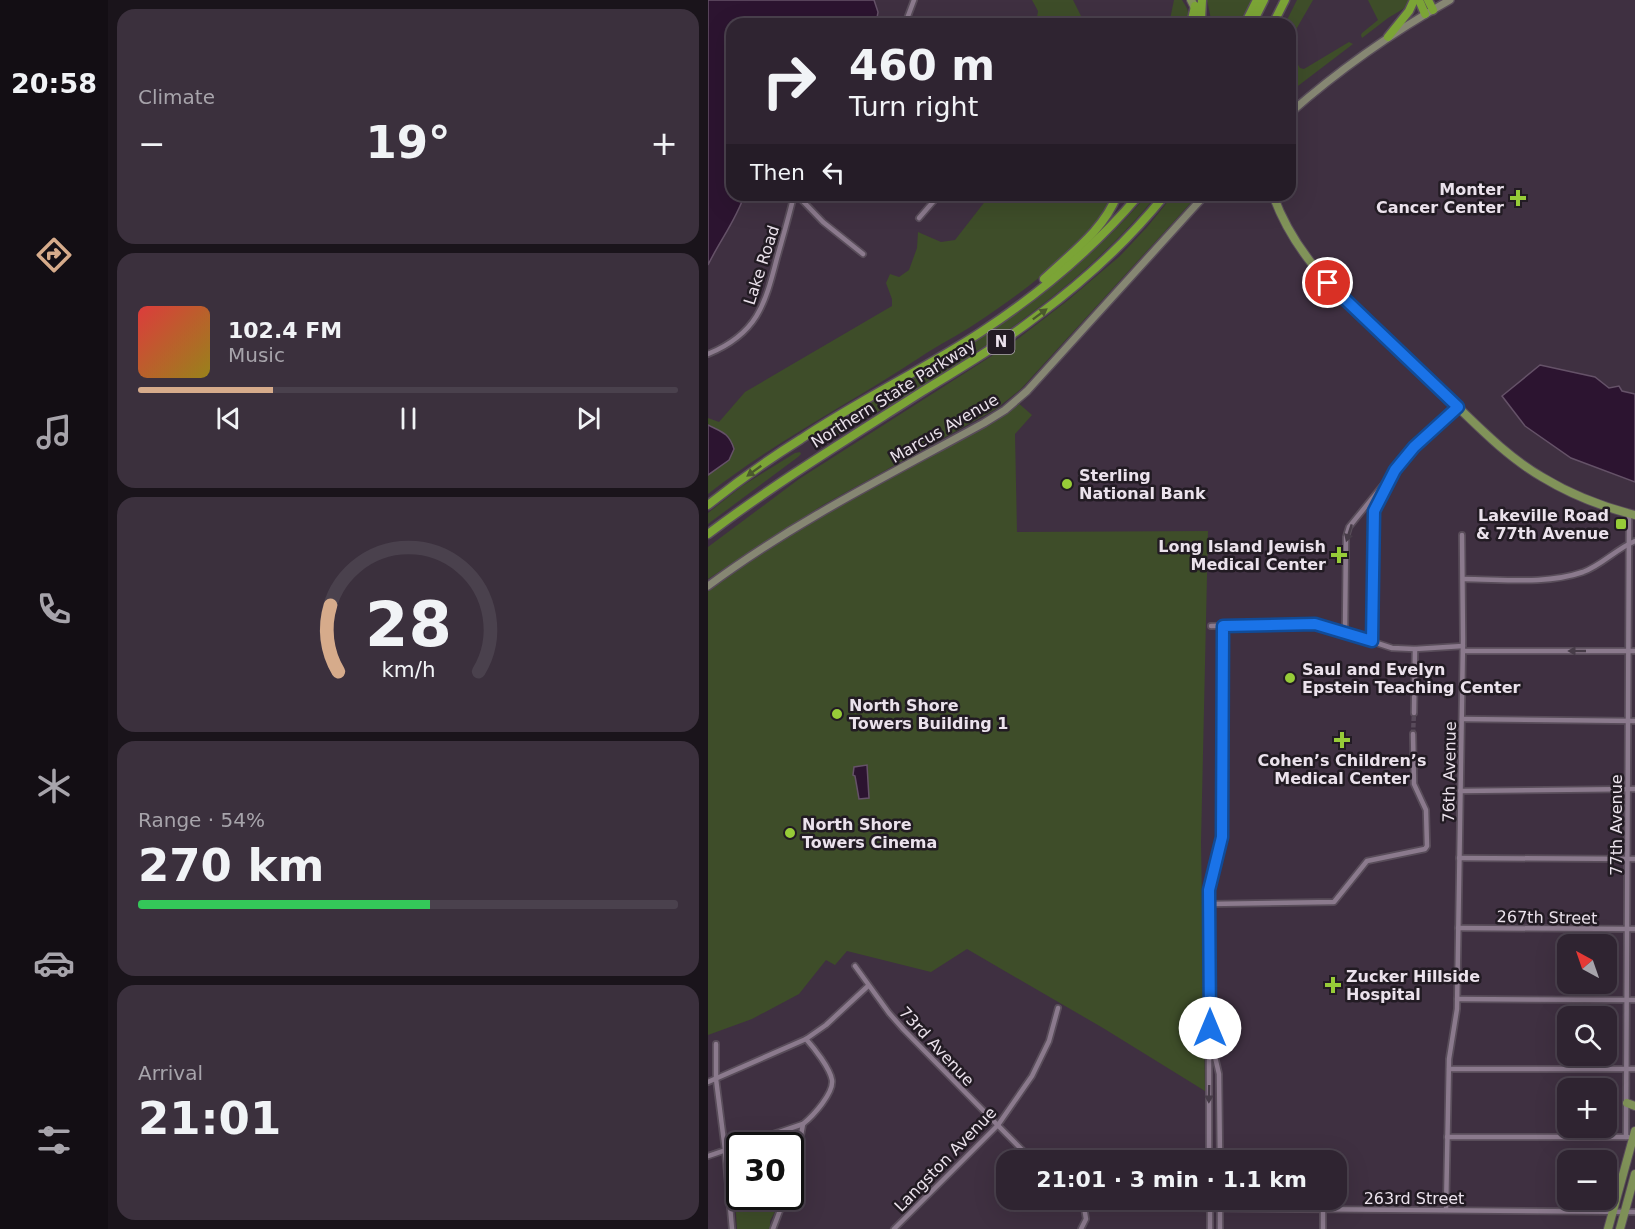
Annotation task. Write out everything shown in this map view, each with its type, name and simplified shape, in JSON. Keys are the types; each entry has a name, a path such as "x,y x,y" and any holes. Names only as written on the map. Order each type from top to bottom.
{"highway":[{"path":"1248,18 1257,0"},
{"path":"1255,18 1264,0"},
{"path":"1276,18 1287,0"},
{"path":"1388,37 1409,11 1414,0"},
{"path":"1419,0 1429,12"},
{"path":"1428,0 1429,12"},
{"path":"1196,2 1201,18"},
{"path":"1192,18 1196,2"},
{"path":"1017,307 1092,233 1109,212 1114,201"},
{"name":"Northern State Parkway","path":"708,505 801,438 962,344 1017,307 1082,254 1133,201"},
{"name":"Northern State Parkway","path":"708,534 796,472 1038,316 1103,261 1134,231 1160,201"},
{"path":"708,542 744,508"}],"main road":[{"path":"1296,108 1388,37 1450,0"},
{"name":"Marcus Avenue","path":"708,586 742,561 797,527 1005,410 1041,376 1200,201"},
{"path":"1275,201 1297,245 1328,283 1502,447 1540,476 1577,494 1632,514"},
{"path":"1608,1229 1632,1135"},
{"path":"1620,1229 1635,1174"}],"street":[{"path":"907,18 914,0"},
{"name":"Lake Road","path":"708,354 736,339 759,313 768,293 794,201"},
{"path":"802,201 823,222 863,254"},
{"path":"919,218 934,201"},
{"path":"1345,633 1346,532 1414,447 1458,407"},
{"path":"1372,641 1374,511 1395,470"},
{"name":"77th Avenue","path":"1632,514 1632,721 1627,1000 1627,1069 1632,1135"},
{"name":"76th Avenue","path":"1449,1069 1457,1009 1463,648 1462,535"},
{"path":"1463,579 1536,579 1567,576 1597,566 1633,542"},
{"path":"1211,626 1315,624 1392,648 1415,650 1463,648 1632,651"},
{"path":"1209,1150 1209,890 1222,841 1223,626"},
{"path":"1414,713 1415,650"},
{"path":"1461,719 1632,721"},
{"path":"1209,904 1334,902 1367,861 1423,850 1426,846 1426,810 1414,784 1413,734"},
{"path":"1460,791 1635,789"},
{"path":"1459,858 1635,859"},
{"name":"267th Street","path":"1458,928 1635,929"},
{"name":"73rd Avenue","path":"855,966 868,986 904,1030 1022,1150"},
{"path":"708,1083 806,1040 826,1025 868,986"},
{"path":"1457,999 1635,1000"},
{"name":"Langston Avenue","path":"894,1229 998,1125 1032,1076 1048,1041 1058,1008"},
{"path":"1210,1036 1219,1074 1220,1150"},
{"path":"708,1156 803,1124 814,1115 831,1090 832,1082 830,1073 817,1052 806,1040"},
{"path":"716,1044 716,1079 732,1229"},
{"path":"1446,1210 1449,1069 1635,1069"},
{"path":"802,1132 803,1124"},
{"path":"1448,1137 1632,1135"},
{"path":"773,1229 780,1210"},
{"path":"1081,1229 1086,1219 1084,1210"},
{"path":"1210,1210 1210,1229"},
{"path":"1220,1210 1220,1229"},
{"path":"1323,1210 1323,1229"},
{"name":"263rd Street","path":"1347,1210 1635,1212"}],"green space":[{"path":"1032,0 1073,0 1083,18 1037,18 1038,11"},
{"path":"1174,0 1182,0 1187,9 1187,18 1170,18"},
{"path":"1207,0 1253,0 1245,18 1211,18"},
{"path":"1297,0 1313,0 1296,30 1296,18 1288,18"},
{"path":"1368,0 1411,0 1408,6 1362,38 1362,33 1378,20"},
{"path":"1349,42 1353,44 1296,87 1296,61 1300,68 1304,69"},
{"path":"985,201 1109,201 1082,238 1054,265 1017,295 971,327 785,440 708,494 708,418 719,422 745,392 892,306 886,283 890,274 899,277 909,270 917,248 918,232 941,242 955,240"},
{"path":"1142,201 1152,201 1122,235 1042,305 955,366 817,446 813,446 816,439 869,403 976,341 1022,309 1067,274"},
{"path":"1168,201 1193,201 1021,389 996,409 823,505 708,579 708,547 799,479 1015,341 1120,256"},
{"path":"1016,401 1032,415 1015,434 1017,532 1208,531 1201,842 1205,1091 1103,1028 967,949 931,972 847,951 835,965 826,960 799,994 752,1019 708,1035 708,586 736,565"},
{"path":"800,452 798,457 708,524 708,513 742,486"},
{"path":"736,1210 776,1210 770,1221 770,1229 737,1229"}],"shaded area":[{"path":"708,0 874,0 878,12 877,18 726,18 726,201 742,201 708,265"},
{"path":"1540,365 1595,377 1609,388 1619,386 1622,391 1635,394 1635,482 1571,458 1525,426 1502,396"},
{"path":"708,425 727,436 734,449 729,460 708,475"},
{"path":"867,765 869,798 859,799 853,775 854,767"}],"tunnel":[{"path":"1413,734 1414,713"}],"place":[{"name":"Monter Cancer Center","path":"1518,198"},
{"name":"Sterling National Bank","path":"1067,484"},
{"name":"Lakeville Road & 77th Avenue","path":"1621,524"},
{"name":"Long Island Jewish Medical Center","path":"1339,555"},
{"name":"Saul and Evelyn Epstein Teaching Center","path":"1290,678"},
{"name":"North Shore Towers Building 1","path":"837,714"},
{"name":"Cohen’s Children’s Medical Center","path":"1342,740"},
{"name":"North Shore Towers Cinema","path":"790,833"},
{"name":"Zucker Hillside Hospital","path":"1333,985"}],"route":[{"path":"1210,1028 1209,890 1222,841 1223,626 1315,624 1372,641 1374,511 1395,470 1414,447 1458,407 1328,283"}]}
